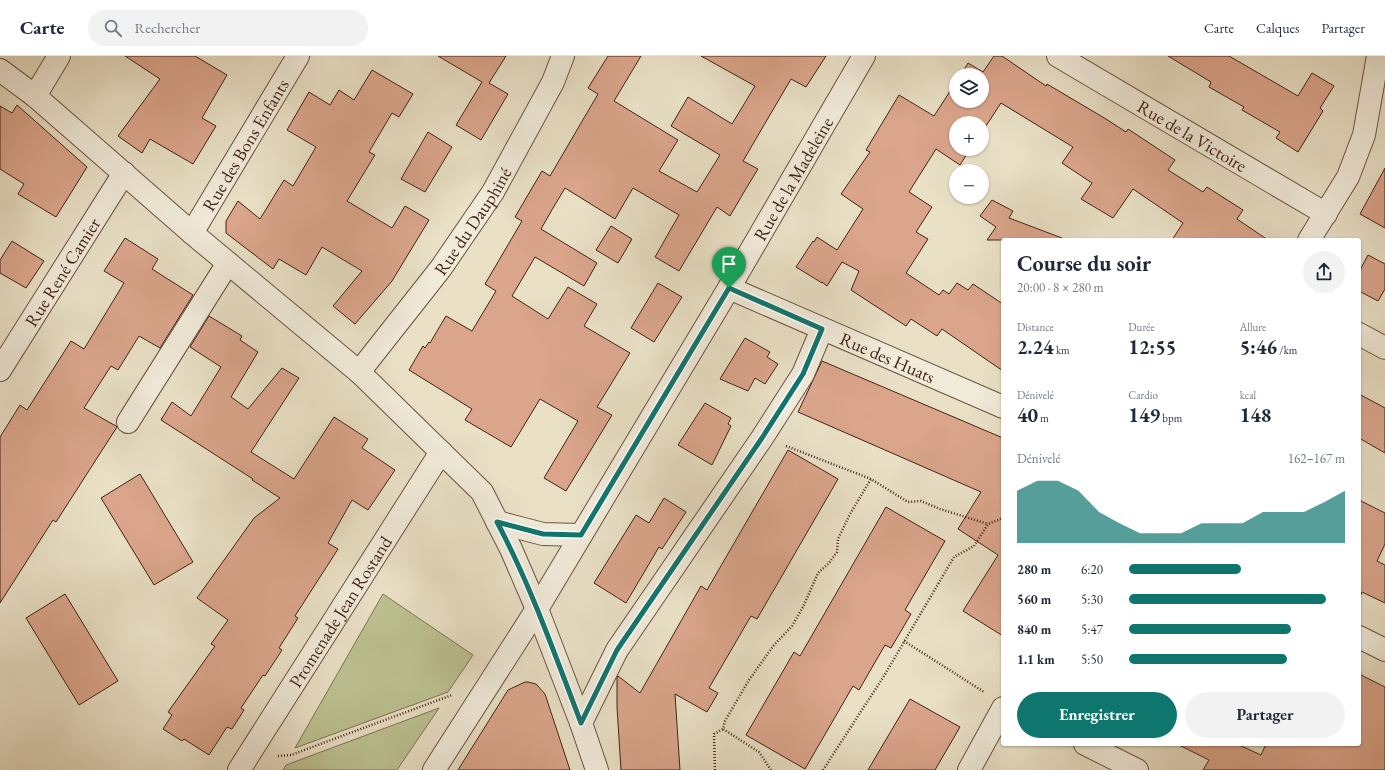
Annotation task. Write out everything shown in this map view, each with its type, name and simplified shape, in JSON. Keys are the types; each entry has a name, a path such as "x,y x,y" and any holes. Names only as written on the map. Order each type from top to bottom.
{"street":[{"path":"35,96 59,56"},
{"name":"Rue des Bons Enfants","path":"192,233 298,56"},
{"name":"Rue du Dauphiné","path":"359,372 441,268 493,192 553,82 563,56"},
{"name":"Rue de la Madeleine","path":"537,609 729,288 864,56"},
{"name":"Rue de la Victoire","path":"1058,56 1326,214"},
{"path":"1310,238 1348,177 1364,135 1378,56"},
{"path":"0,70 35,96 192,233 359,372 482,492 511,549 537,609 581,723 594,766"},
{"name":"Rue René Camier","path":"0,370 124,174"},
{"path":"128,422 228,263"},
{"name":"Rue des Huats","path":"729,288 1001,406"},
{"path":"581,723 617,650 762,438 803,374 822,329"},
{"path":"1361,335 1385,348"},
{"name":"Promenade Jean Rostand","path":"243,764 441,452"},
{"path":"497,522 543,534 581,535"},
{"path":"434,770 537,609"},
{"path":"1361,638 1385,650"},
{"path":"969,770 996,702"},
{"path":"1089,746 1137,770"}],"path":[{"path":"762,438 799,450 871,479 908,502 921,501 940,509 988,524"},
{"path":"715,770 714,734 723,729 725,721 749,680 774,645 792,626 803,607 818,573 829,563 837,552 838,539 850,514 871,479"},
{"path":"823,770 884,676 954,557 974,546 988,524 1001,519"},
{"path":"904,642 996,702"},
{"path":"243,764 291,755 454,695"},
{"path":"723,729 759,752 771,770"}],"green space":[{"path":"383,594 473,655 448,692 295,748"},
{"path":"439,708 397,770 283,770 286,765"}],"building":[{"path":"125,56 195,56 227,75 202,118 216,126 193,164 150,139 142,153 118,136 160,79"},
{"path":"438,56 506,56 489,83 508,94 481,140 456,125 482,82"},
{"path":"608,56 641,56 614,101 678,140 659,171 697,192 720,155 671,126 688,97 732,124 755,86 701,56 826,56 806,87 791,79 743,161 758,169 730,216 717,207 679,271 655,257 679,215 633,188 615,219 565,188 553,208 541,229 597,263 584,286 535,257 512,296 548,319 568,287 597,304 584,326 630,353 597,407 612,415 566,491 544,478 578,421 540,399 511,447 465,420 472,409 409,370 423,346 425,348 429,342 430,343 446,316 472,331 496,291 485,284 522,221 515,217 542,171 550,176 598,94 588,88"},
{"path":"994,56 1002,56 1046,86 1047,84 1126,132 1128,129 1175,160 1168,170 1203,192 1207,187 1243,210 1237,219 1265,238 1173,238 1183,223 1133,189 1113,218 1081,199 1092,183 1062,163 1073,147 1001,103 989,121 989,116 949,116 949,156 966,156 961,164 958,164 936,149 909,192 932,207 916,232 928,239 906,273 939,295 943,290 949,294 957,283 968,290 973,284 1001,303 1001,370 942,329 937,336 911,319 906,326 851,290 859,271 842,262 827,286 796,267 817,237 837,250 863,209 841,194 870,152 866,150 899,95 934,116 949,93 949,108 989,108 989,68 986,68"},
{"path":"1168,56 1229,56 1298,96 1312,73 1334,86 1320,108 1323,111 1298,152 1276,138 1280,132 1242,110 1244,107 1209,87 1211,82"},
{"path":"968,63 976,68 965,68"},
{"path":"372,70 413,94 399,117 392,113 369,152 375,155 347,201 392,228 405,206 429,220 392,281 355,324 333,306 362,271 322,247 306,275 279,259 273,269 226,233 226,221 238,201 260,219 284,180 293,186 316,147 287,130 309,92 330,105 339,90 354,100"},
{"path":"17,105 87,167 56,217 18,194 24,184 0,169 0,106 12,113"},
{"path":"428,132 452,147 425,192 401,179"},
{"path":"1385,168 1385,228 1360,214"},
{"path":"992,200 1013,211 1009,218 1062,238 1001,238 1001,240 987,240 996,227 980,216"},
{"path":"611,226 632,239 618,263 596,250"},
{"path":"125,238 158,259 152,269 193,295 160,348 139,336 118,370 111,366 84,408 117,427 56,522 53,520 0,603 0,437 20,405 27,410 71,341 84,349 124,283 104,271"},
{"path":"12,241 44,261 26,288 0,273 0,260"},
{"path":"1368,255 1385,264 1385,289 1378,301 1361,292 1361,268"},
{"path":"658,283 682,297 654,342 631,328"},
{"path":"209,316 242,336 240,340 258,352 231,397 248,409 282,368 299,378 251,452 294,479 334,417 368,439 362,448 395,470 368,510 352,500 328,543 338,549 295,616 298,618 279,648 282,650 241,708 244,710 232,729 227,727 209,755 184,739 182,741 163,729 172,715 168,712 215,646 211,644 228,620 197,598 254,518 280,498 161,420 172,402 191,416 221,367 190,347"},
{"path":"745,338 770,352 767,357 778,364 765,384 755,378 748,391 720,379"},
{"path":"822,361 1001,437 1001,635 963,611 998,555 958,529 981,492 798,412"},
{"path":"1361,395 1385,408 1385,453 1361,439"},
{"path":"705,403 731,418 728,424 731,426 712,465 678,445"},
{"path":"788,450 838,479 757,619 751,616 709,688 718,693 707,712 675,694 680,770 621,770 617,707 618,676 640,693 701,586 707,590"},
{"path":"140,474 193,562 154,585 101,498"},
{"path":"664,498 686,512 662,549 659,547 626,603 594,583 636,515 649,523"},
{"path":"1361,501 1385,513 1385,544 1377,561 1385,565 1385,603 1362,592 1361,594"},
{"path":"886,507 945,541 905,610 911,614 891,648 885,645 859,690 853,686 805,769 746,735 794,652 800,656"},
{"path":"65,594 118,681 79,705 26,618"},
{"path":"1361,675 1385,687 1385,770 1203,770 1209,760 1181,746 1241,746 1261,755 1265,746 1361,746"},
{"path":"525,682 536,684 545,694 570,770 458,770 508,690"},
{"path":"910,699 960,727 935,770 868,770"}],"route":[{"path":"729,288 822,329 803,374 762,438 617,650 581,723 537,609 511,549 497,522 543,534 581,535 729,288"}]}
